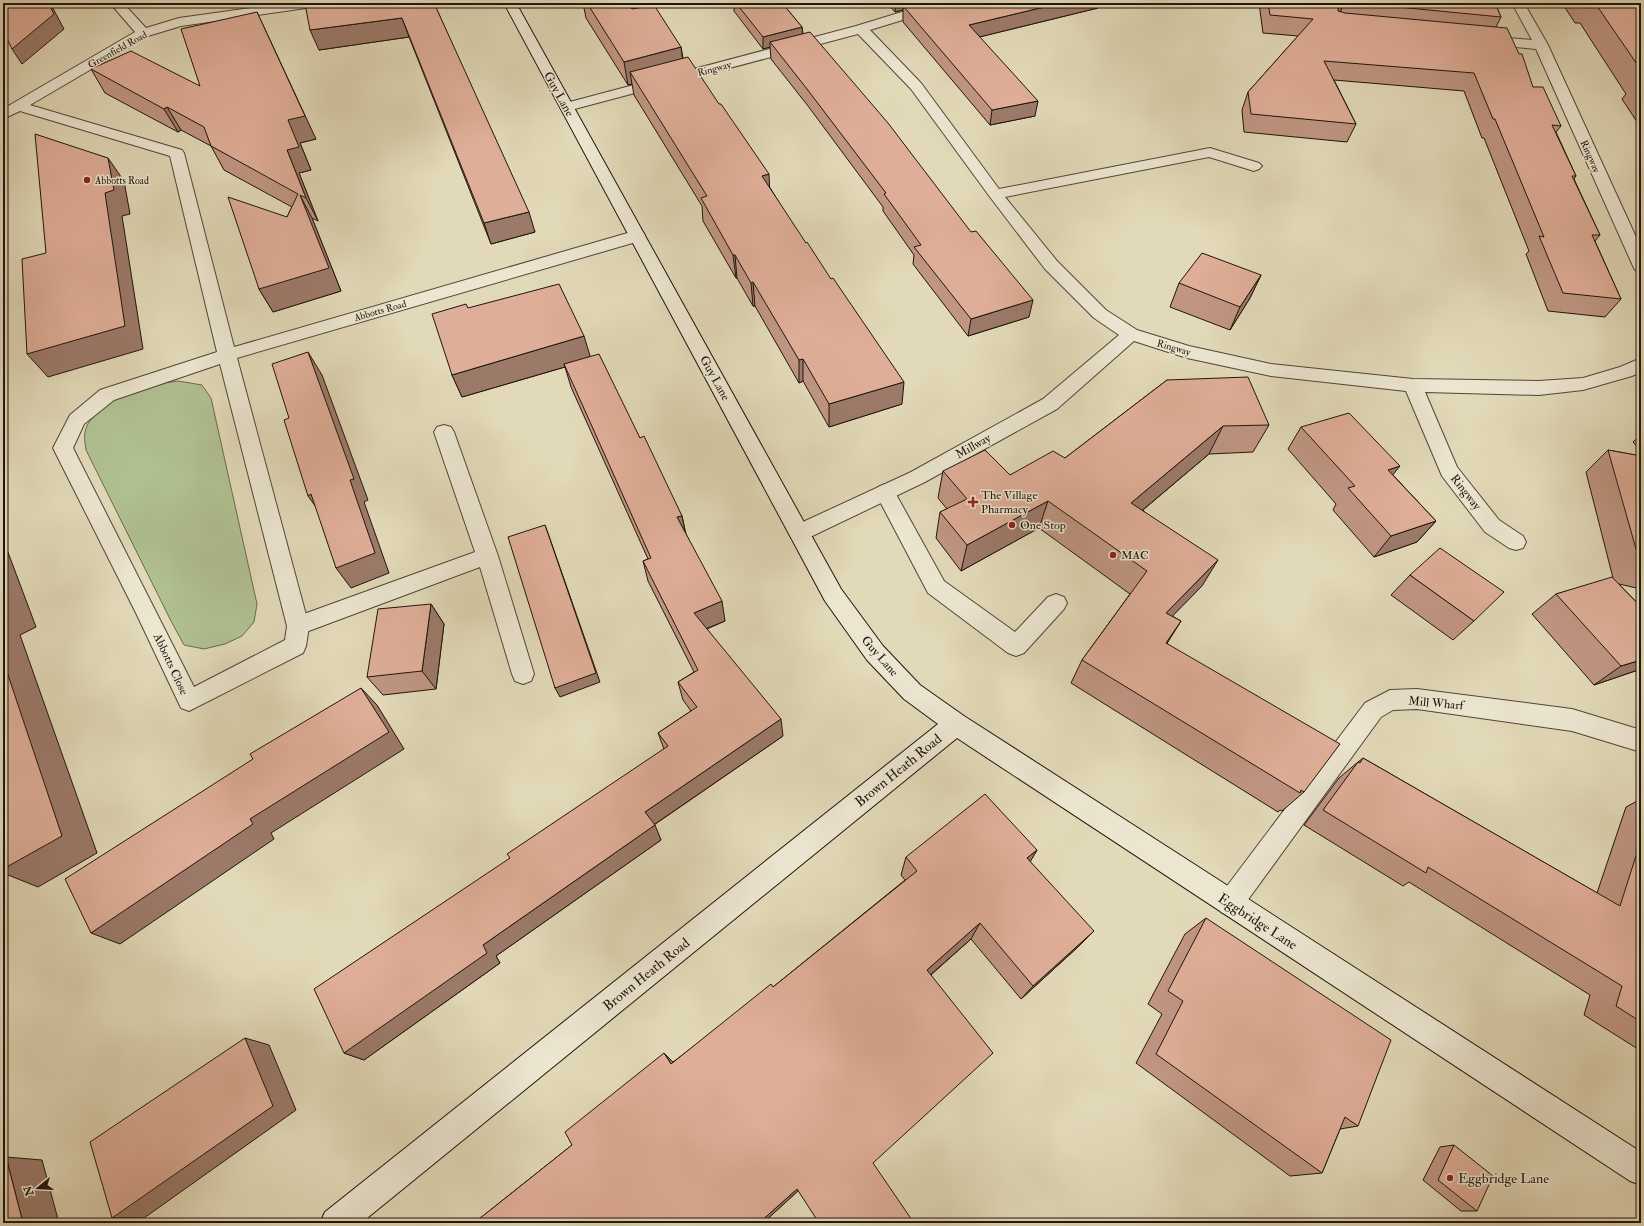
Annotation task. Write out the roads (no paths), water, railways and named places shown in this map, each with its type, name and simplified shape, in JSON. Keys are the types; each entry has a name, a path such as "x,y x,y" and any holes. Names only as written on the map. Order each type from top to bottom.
{"street":[{"path":"116,3 143,33"},
{"name":"Greenfield Road","path":"3,115 143,33 179,22 313,3"},
{"name":"Guy Lane","path":"510,3 833,595 875,653 912,692 956,724"},
{"name":"Ringway","path":"567,107 861,29 944,3"},
{"name":"Ringway","path":"1518,3 1541,46 1641,266"},
{"name":"Ringway","path":"861,29 916,86 995,194 1050,265 1100,314 1131,334 1187,352 1271,370 1412,385 1539,388 1583,384 1626,372 1641,364"},
{"path":"1470,38 1541,46"},
{"path":"19,106 177,153 226,355"},
{"path":"995,194 1210,152 1254,166"},
{"name":"Abbotts Road","path":"226,355 637,236"},
{"name":"Millway","path":"799,533 918,477 1050,404 1131,334"},
{"name":"Abbotts Close","path":"226,355 298,626 295,646 189,701 63,448 77,420 107,395 226,355"},
{"name":"Ringway","path":"1412,385 1449,471 1492,526 1516,542"},
{"path":"444,432 487,556 523,674"},
{"path":"885,492 936,587 1016,646 1056,603"},
{"path":"298,626 487,556"},
{"name":"Mill Wharf","path":"1230,903 1373,710 1390,700 1417,699 1572,720 1641,741"},
{"name":"Eggbridge Lane","path":"956,724 1641,1170"},
{"name":"Brown Heath Road","path":"336,1223 956,724"}],"place":[{"name":"Abbotts Road","path":"87,180"},
{"name":"The Village Pharmacy","path":"973,502"},
{"name":"One Stop","path":"1012,525"},
{"name":"MAC","path":"1113,555"},
{"name":"Eggbridge Lane","path":"1450,1178"}]}
